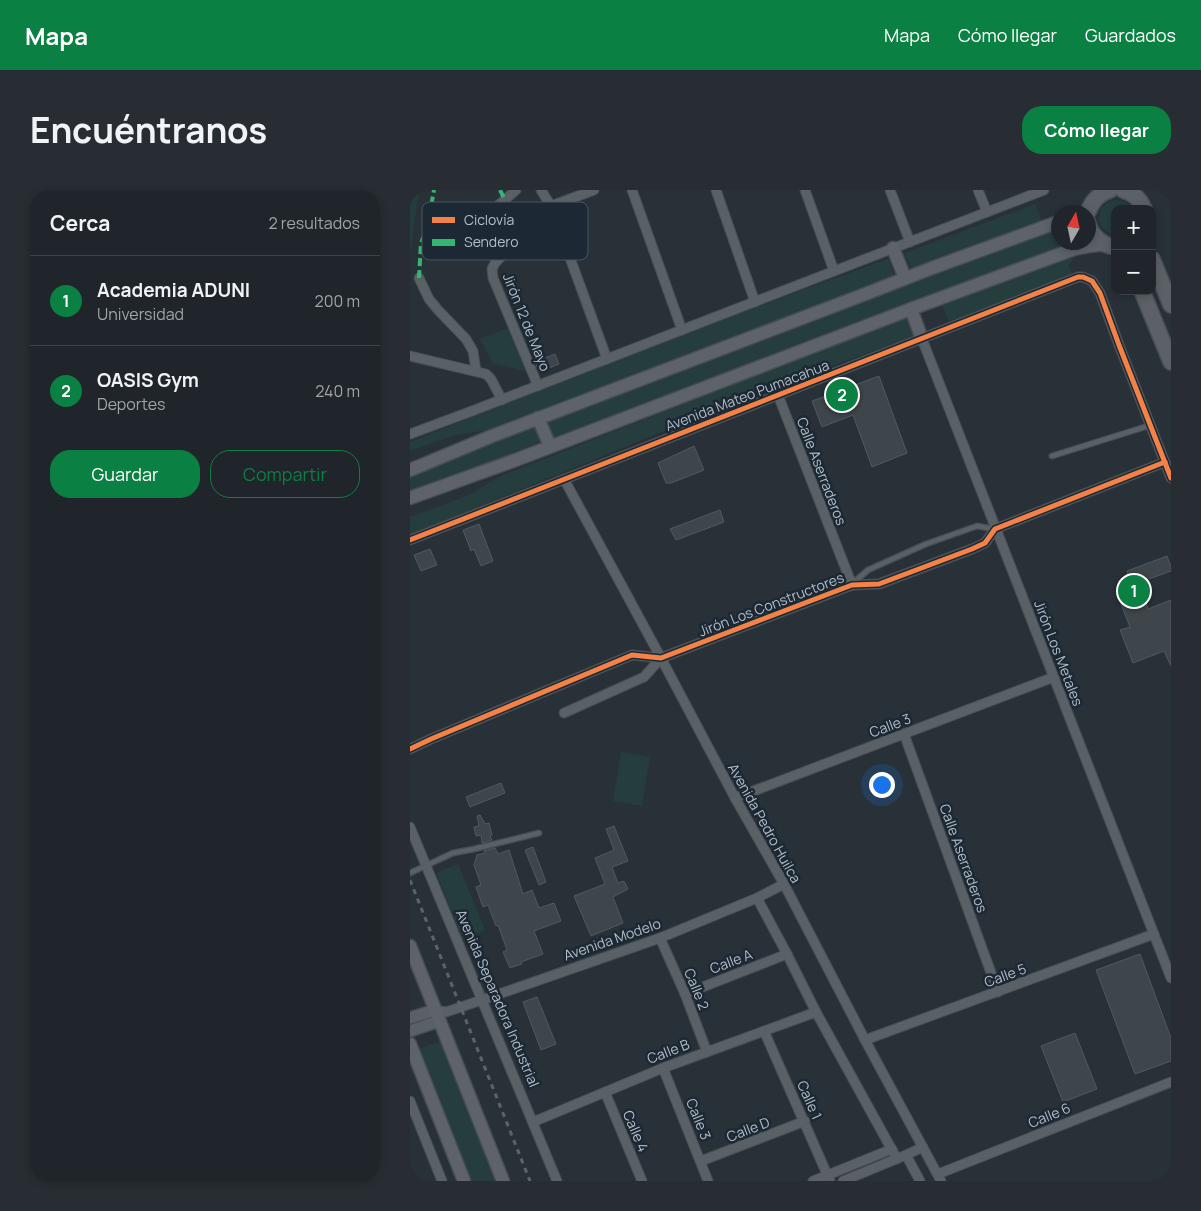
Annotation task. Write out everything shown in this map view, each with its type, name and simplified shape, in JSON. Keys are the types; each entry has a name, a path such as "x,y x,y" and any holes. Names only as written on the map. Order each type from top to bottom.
{"main road":[{"path":"1090,205 1100,194 1110,190"},
{"path":"1124,190 1136,196 1142,205"},
{"path":"410,470 538,418 868,294 905,278 1051,225"},
{"path":"1096,238 1110,246"},
{"name":"Avenida Mateo Pumacahua","path":"410,498 1074,249 1088,246 1110,246"},
{"path":"893,248 905,278"},
{"path":"1156,269 1171,305"},
{"path":"1144,295 1171,362"},
{"path":"911,309 922,339"},
{"path":"538,418 550,446"},
{"path":"410,946 440,1014 503,1181"},
{"path":"410,1044 464,1181"}],"street":[{"path":"502,202 516,190"},
{"path":"540,190 549,202"},
{"path":"562,202 594,190"},
{"path":"632,190 682,330"},
{"path":"716,190 755,302"},
{"path":"805,190 834,271"},
{"path":"890,190 910,242"},
{"path":"978,190 987,212"},
{"path":"410,434 1044,190"},
{"name":"Jirón 12 de Mayo","path":"498,260 492,269 493,278 538,386"},
{"path":"571,260 607,359"},
{"name":"Avenida Mateo Pumacahua","path":"410,540 1078,277 1092,281 1100,293 1150,426"},
{"path":"419,278 429,299 466,339 473,351 476,371"},
{"name":"Jirón Los Metales","path":"922,339 1171,978"},
{"path":"410,356 486,374 492,379 502,400"},
{"name":"Calle Aserraderos","path":"778,395 852,585"},
{"path":"1150,426 1171,478"},
{"name":"Jirón Los Constructores","path":"410,749 632,655 661,658 852,585 879,584 972,549 985,543 995,529 1165,462"},
{"name":"Avenida Pedro Huilca","path":"564,479 735,798 784,884 940,1178"},
{"path":"564,713 644,677 661,658"},
{"name":"Calle 3","path":"735,798 1054,677"},
{"name":"Calle Aserraderos","path":"904,734 998,992"},
{"name":"Avenida Separadora Industrial","path":"410,827 557,1181"},
{"name":"Avenida Modelo","path":"410,1018 440,1014 660,938 757,898 784,884"},
{"path":"757,898 816,1012 897,1159"},
{"name":"Calle 5","path":"866,1040 1154,934"},
{"name":"Calle 2","path":"660,938 685,994 707,1052"},
{"name":"Calle A","path":"685,994 787,954"},
{"name":"Calle B","path":"533,1122 663,1068 816,1012"},
{"name":"Avenida Modelo","path":"410,1031 440,1014"},
{"name":"Calle 1","path":"764,1031 829,1178"},
{"name":"Calle 3","path":"663,1068 708,1181"},
{"name":"Calle 6","path":"940,1178 1171,1082"},
{"name":"Calle 4","path":"605,1092 642,1181"},
{"path":"410,1101 413,1118 442,1181"},
{"name":"Calle D","path":"700,1161 804,1122"},
{"path":"843,1181 923,1147"},
{"path":"813,1181 829,1178 892,1149"},
{"path":"906,1155 920,1181"}],"lane":[{"path":"1052,456 1150,426"},
{"path":"852,585 868,570 926,544 977,526 995,529"},
{"path":"410,873 453,853 539,833"}],"green space":[{"path":"410,190 419,190 410,254"},
{"path":"1116,200 1125,202 1128,205 1111,205 1111,233 1103,228 1099,217 1103,206"},
{"path":"1035,204 1042,221 913,272 905,253"},
{"path":"1051,231 1051,250 1067,250 410,493 410,474 924,276"},
{"path":"1072,253 1074,258 1068,266 1073,275 950,324 942,305"},
{"path":"888,259 895,279 744,333 492,429 452,436 410,451 410,442 609,363"},
{"path":"909,317 916,336 769,388 410,535 410,517 472,494 496,478"},
{"path":"508,328 527,371 493,364 480,339"},
{"path":"621,752 650,757 642,806 613,801"},
{"path":"458,864 485,930 463,939 436,873"},
{"path":"442,1041 496,1181 470,1181 418,1049"}],"building":[{"path":"555,354 559,364 539,372 535,362"},
{"path":"879,376 907,453 872,467 853,415 822,427 812,401"},
{"path":"694,446 704,470 671,483 666,483 658,463"},
{"path":"720,510 724,522 676,540 670,529"},
{"path":"479,524 493,561 481,566 474,549 471,551 463,530"},
{"path":"430,549 437,565 421,571 414,555"},
{"path":"1167,556 1171,571 1138,583 1148,609 1171,600 1171,666 1164,651 1133,663 1120,630 1130,627 1116,591 1132,584 1127,571"},
{"path":"501,783 505,793 470,807 466,797"},
{"path":"480,815 485,824 489,823 492,835 490,836 492,840 482,843 481,835 476,836 474,827 479,826 477,816"},
{"path":"614,826 628,861 612,867 618,883 624,881 628,889 613,897 623,923 591,936 574,896 605,884 595,858 614,850 606,829"},
{"path":"533,847 546,882 539,885 525,850"},
{"path":"495,848 498,854 509,850 523,894 532,890 539,908 554,903 561,921 534,931 543,954 510,968 503,952 507,950 498,925 496,926 488,905 483,907 476,887 481,885 474,865 477,855"},
{"path":"1140,954 1171,1038 1171,1061 1135,1074 1096,970"},
{"path":"537,997 556,1044 541,1050 523,1002"},
{"path":"1075,1033 1097,1089 1063,1102 1041,1046"}],"railway":[{"path":"410,880 530,1181"}],"marked path":[{"path":"432,202 434,190"},
{"path":"500,190 505,200"},
{"path":"419,278 422,240"}],"cycle path":[{"path":"410,540 1078,277 1092,281 1100,293 1171,478"},
{"path":"410,749 632,655 661,658 852,585 879,584 972,549 985,543 995,529 1165,462"}],"place":[{"name":"OASIS Gym","path":"842,395"},
{"name":"Academia ADUNI","path":"1134,591"}]}
